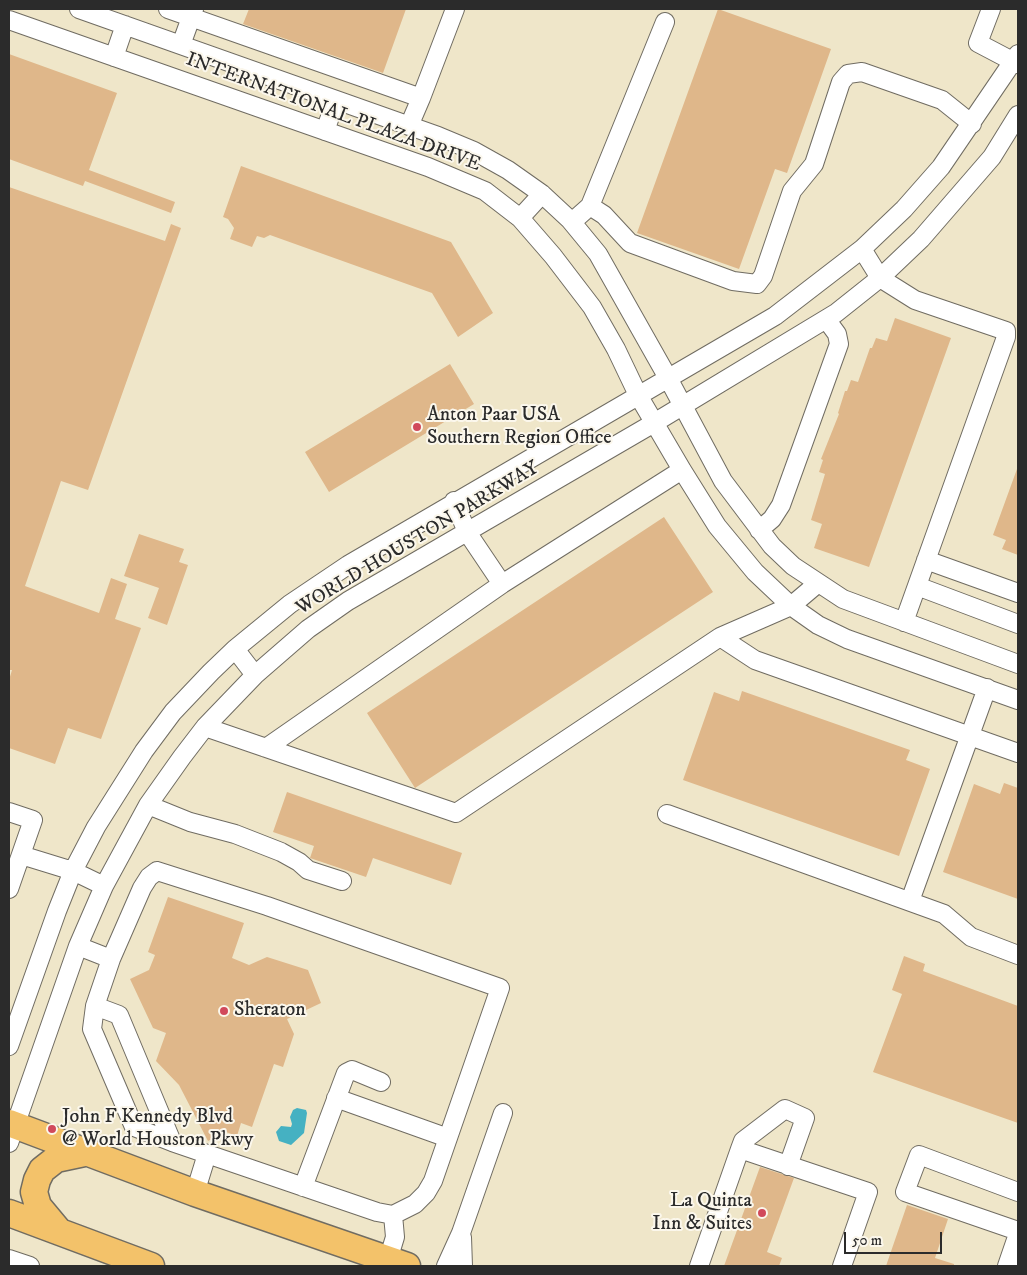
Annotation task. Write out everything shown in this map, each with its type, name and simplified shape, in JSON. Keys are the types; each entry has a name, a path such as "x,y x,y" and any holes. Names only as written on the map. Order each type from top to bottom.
{"highway":[{"path":"11,1131 90,1152 195,1193 398,1263"},
{"path":"58,1230 38,1206 34,1192 37,1180 42,1170 56,1159 90,1152"},
{"path":"9,1213 152,1266"}],"street":[{"name":"INTERNATIONAL PLAZA DRIVE","path":"79,9 474,150 508,170 542,194 572,222 598,254 668,378 723,481 759,530 793,566 817,584 843,599 1018,664"},
{"path":"168,9 192,13 421,98"},
{"path":"410,126 455,9"},
{"path":"991,9 978,43 1017,60"},
{"path":"181,45 192,13"},
{"name":"INTERNATIONAL PLAZA DRIVE","path":"9,20 428,167 486,192 520,218 553,256 592,307 616,349 638,395 682,470 723,534 755,572 791,606 818,624 847,638 1018,700"},
{"path":"572,222 590,206 665,22"},
{"path":"114,57 125,25"},
{"name":"WORLD HOUSTON PARKWAY","path":"9,1046 73,871 112,800 144,751 173,712 234,649 304,594 348,564 775,316 862,250 904,209 941,167 1017,60"},
{"path":"590,206 604,215 630,243 733,281 756,284 763,276 792,192 814,164 841,82 848,74 862,72 942,100 972,124"},
{"path":"326,132 336,100"},
{"name":"WORLD HOUSTON PARKWAY","path":"11,1131 78,946 104,886 148,806 205,727 255,675 308,629 348,601 654,423 826,319 880,278 953,204 992,157 1018,115"},
{"path":"520,218 542,194"},
{"path":"862,250 880,278 915,300 1006,330 1006,337 904,622"},
{"path":"759,530 772,518 781,505 839,344 837,334 826,319"},
{"path":"266,748 502,584 682,470"},
{"path":"454,501 466,532 502,584"},
{"path":"926,560 1018,593"},
{"path":"205,727 456,813 720,637 791,606 817,584"},
{"path":"917,586 1018,624"},
{"path":"720,637 754,660 1018,753"},
{"path":"234,649 255,675"},
{"path":"910,902 986,688"},
{"path":"148,806 190,822 235,834 281,852 299,862 308,870 342,881"},
{"path":"9,812 33,820 9,889"},
{"path":"668,814 944,914 971,937 1018,955"},
{"path":"21,855 73,871 104,886"},
{"path":"157,872 267,906 500,988 433,1181 426,1193 415,1204 393,1215 303,1187 134,1127 92,1029 95,1006 111,959 142,888 149,877 157,872"},
{"path":"78,946 111,959"},
{"path":"95,1006 119,1015 172,1142"},
{"path":"303,1187 336,1098 349,1070 381,1082"},
{"path":"336,1098 448,1138"},
{"path":"699,1266 743,1141 785,1109 806,1118 788,1166"},
{"path":"446,1266 461,1233 503,1113"},
{"path":"740,1149 868,1192 842,1266"},
{"path":"195,1193 207,1154"},
{"path":"1007,1266 1018,1233 905,1192 919,1155 1018,1192"},
{"path":"393,1215 398,1263"},
{"path":"461,1233 463,1266"},
{"path":"9,1259 30,1266"}],"water":[{"path":"297,1108 306,1110 307,1113 304,1133 291,1145 279,1141 276,1132 281,1126 291,1127 290,1117 293,1110"}],"building":[{"path":"249,9 406,9 383,73 243,24"},
{"path":"718,9 831,49 787,173 775,169 739,269 637,233"},
{"path":"9,54 117,93 89,170 175,202 171,213 85,181 83,186 9,159"},
{"path":"241,166 451,242 493,313 458,337 432,293 270,235 264,238 257,236 252,247 230,239 234,228 228,219 223,217"},
{"path":"9,187 165,241 171,224 181,228 88,490 61,481 25,586 99,613 111,578 127,584 115,619 141,628 101,739 68,728 55,764 9,748 9,680 12,670 9,670"},
{"path":"895,318 951,338 869,567 814,548 822,524 811,520 825,474 819,472 823,460 821,459 839,414 845,391 847,391 851,380 858,382 870,348 872,348 876,338 887,341"},
{"path":"450,364 474,404 329,492 305,452"},
{"path":"1017,469 1018,555 1002,549 1006,540 993,535"},
{"path":"664,517 713,592 415,788 367,713"},
{"path":"139,534 184,549 179,562 188,565 167,625 148,618 159,588 124,576"},
{"path":"742,691 910,750 906,760 930,769 899,856 683,780 714,692 739,701"},
{"path":"1004,783 1018,788 1018,899 943,872 974,784 1000,794"},
{"path":"287,792 462,853 451,885 373,858 366,877 310,858 314,846 273,832"},
{"name":"Sheraton","path":"168,897 244,923 232,958 249,965 267,957 308,970 321,1003 287,1019 294,1034 283,1067 274,1064 252,1127 241,1123 237,1136 226,1132 208,1141 179,1085 156,1061 166,1033 153,1028 130,979 149,970 155,955 148,952"},
{"path":"904,956 925,964 923,971 1018,1006 1018,1123 873,1072 902,994 892,990"},
{"name":"La Quinta Inn & Suites","path":"760,1167 794,1178 767,1252 782,1258 779,1266 724,1266"},
{"path":"907,1205 948,1219 935,1258 954,1264 954,1266 886,1266"}],"place":[{"name":"Anton Paar USA Southern Region Office","path":"417,427"},
{"name":"Sheraton","path":"224,1011"},
{"name":"John F Kennedy Blvd @ World Houston Pkwy","path":"52,1129"},
{"name":"La Quinta Inn & Suites","path":"762,1213"}]}
